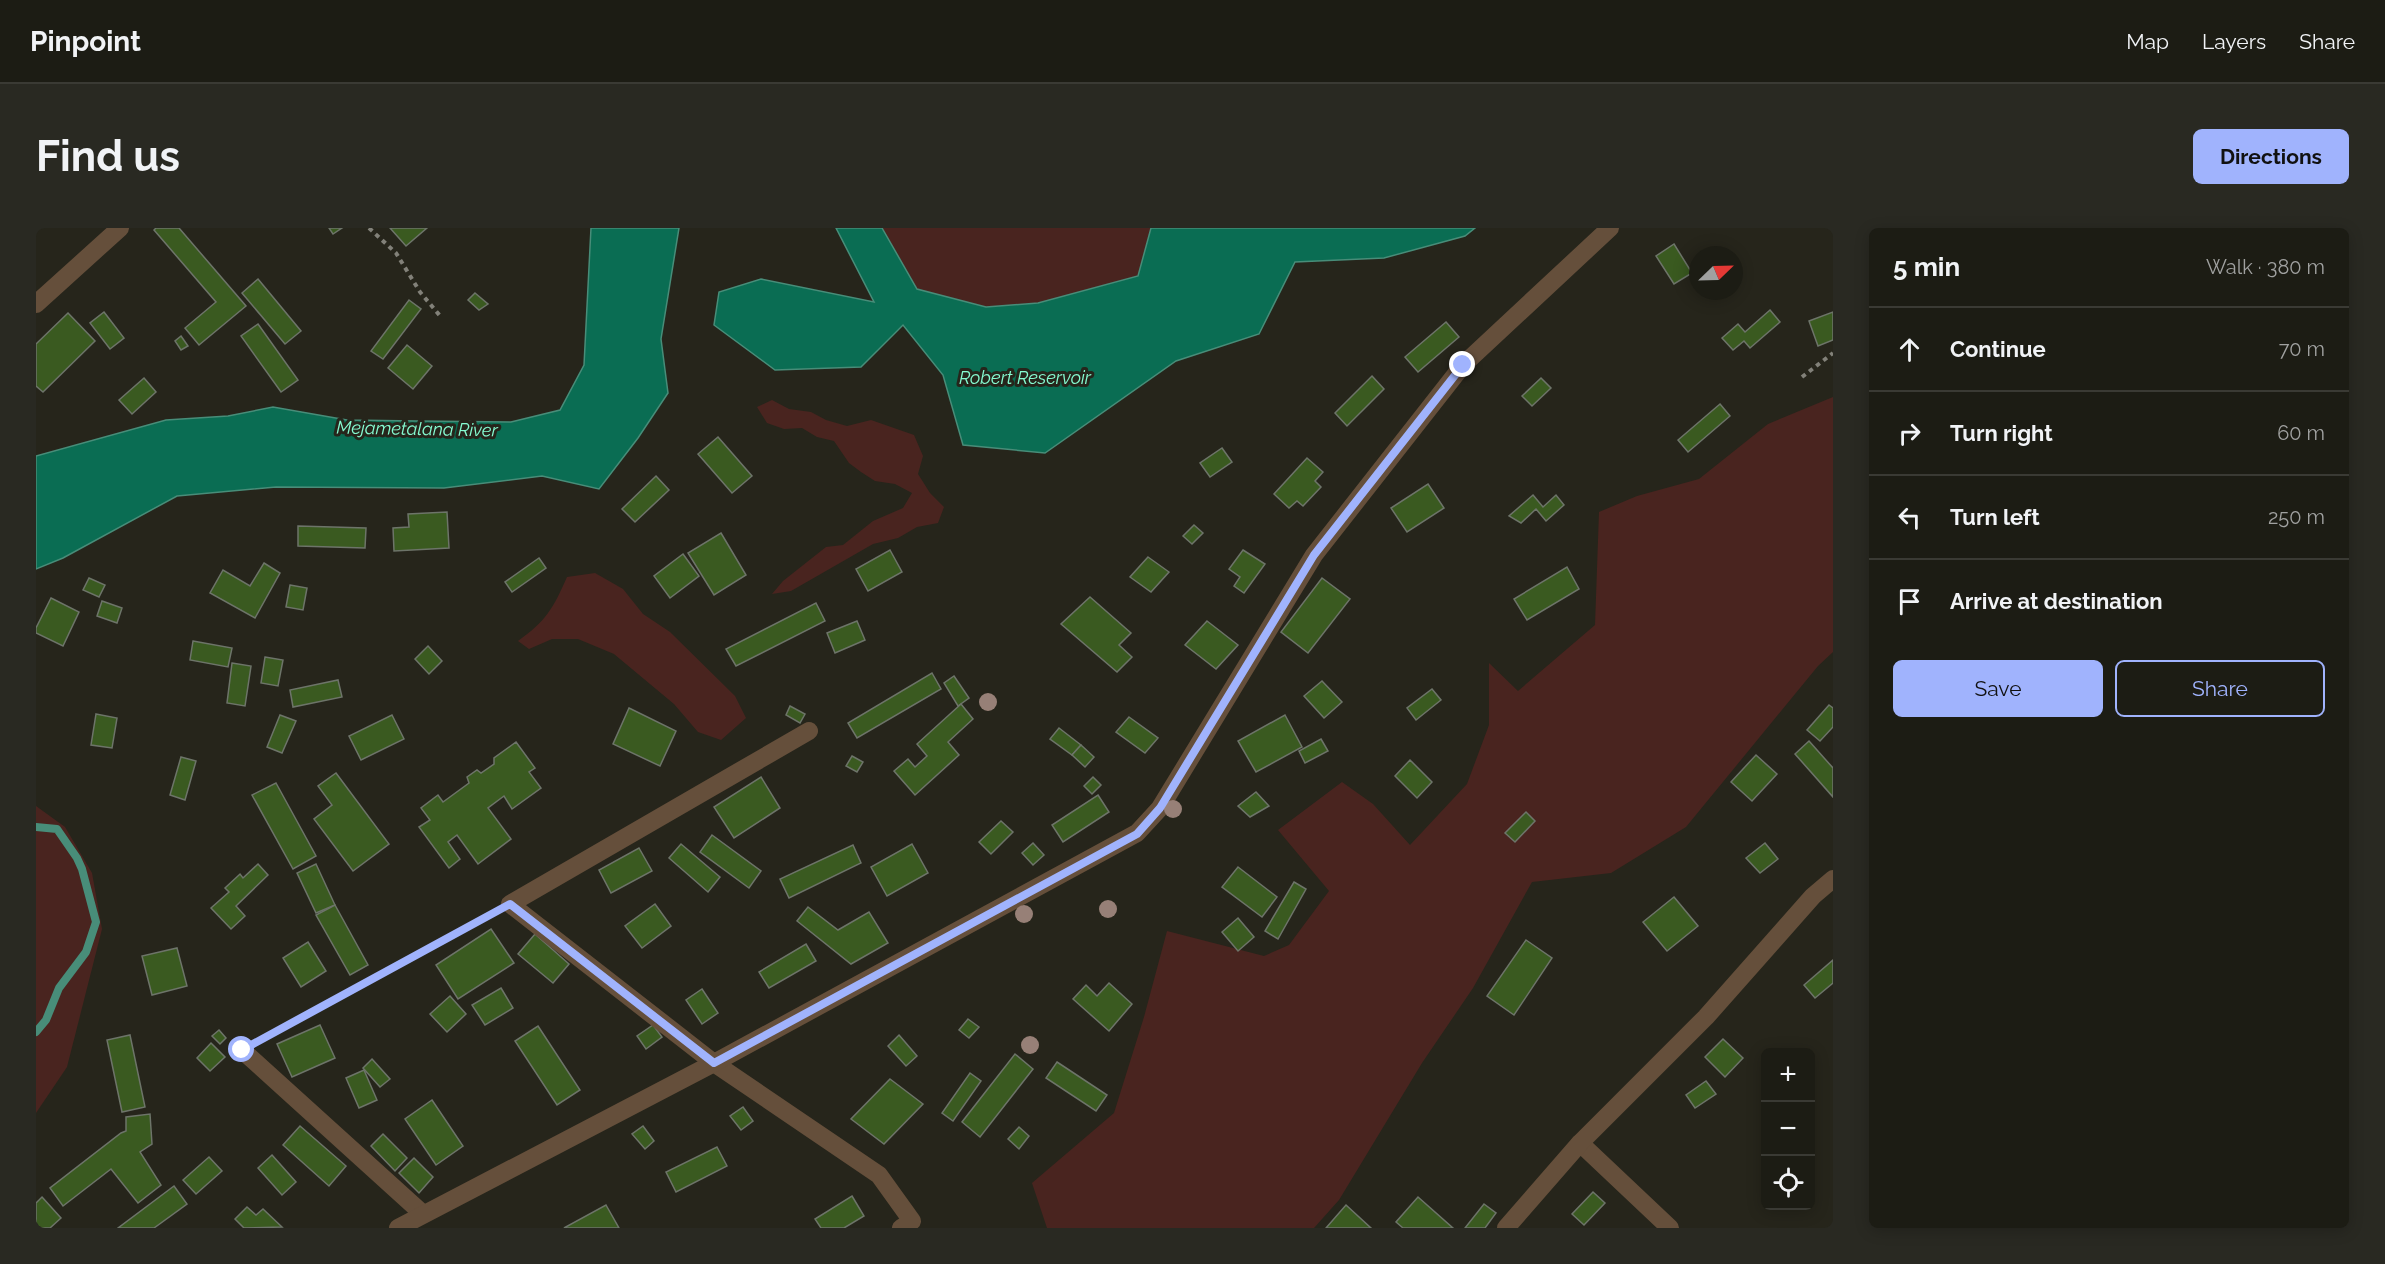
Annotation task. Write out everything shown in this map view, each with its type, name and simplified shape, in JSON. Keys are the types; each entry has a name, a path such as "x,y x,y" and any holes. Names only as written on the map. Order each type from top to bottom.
{"street":[{"path":"36,304 119,228"},
{"path":"398,1228 714,1063 1137,834 1160,808 1314,555 1463,365 1610,228"},
{"path":"809,731 510,904 714,1063 879,1175 912,1221 901,1228"},
{"path":"1506,1228 1580,1143 1706,1017 1806,904 1833,879"},
{"path":"242,1050 423,1214"},
{"path":"1580,1143 1670,1228"}],"path":[{"path":"369,228 396,253 420,292 441,317"},
{"path":"1802,377 1833,354"},
{"path":"242,1050 510,904"}],"shaded area":[{"path":"882,228 1151,228 1138,276 1038,303 986,307 917,289"},
{"path":"1833,397 1833,652 1818,666 1686,827 1611,873 1532,882 1473,988 1422,1063 1339,1200 1314,1228 1047,1228 1032,1183 1114,1113 1144,1017 1167,931 1264,956 1289,945 1329,891 1278,830 1342,782 1373,804 1410,845 1467,784 1489,725 1489,663 1518,691 1595,625 1599,512 1637,496 1699,479 1768,424"},
{"path":"772,400 789,409 811,412 826,420 847,426 871,420 914,435 923,456 918,474 930,493 944,507 938,523 917,527 898,538 873,544 791,591 772,594 783,581 826,547 843,545 873,521 903,508 912,493 895,484 875,481 861,472 849,463 834,441 817,437 802,428 784,429 767,423 757,407"},
{"path":"595,573 623,589 643,614 670,632 735,696 746,718 721,740 698,732 674,704 614,654 578,639 552,639 529,649 518,641 548,614 567,577"},
{"path":"36,806 65,827 92,873 102,929 67,1067 36,1113"}],"water":[{"path":"591,228 679,228 661,339 668,393 638,438 599,489 542,476 444,488 276,487 177,496 63,558 36,569 36,456 166,420 228,416 273,407 347,420 511,422 560,410 584,365"},
{"name":"Robert Reservoir","path":"836,228 882,228 917,289 986,307 1038,303 1138,276 1151,228 1475,228 1465,236 1384,258 1295,262 1259,334 1176,361 1045,453 963,445 943,375 903,325 861,367 775,370 714,325 719,292 761,279 874,302"}],"building":[{"path":"156,228 179,228 246,306 199,345 185,328 216,302 154,230"},
{"path":"329,228 342,228 333,234"},
{"path":"390,228 427,228 406,246"},
{"path":"1674,244 1689,268 1689,275 1674,284 1656,256"},
{"path":"258,279 301,331 285,344 242,293"},
{"path":"475,293 488,304 479,310 468,300"},
{"path":"409,300 421,309 383,359 371,351"},
{"path":"1770,310 1780,322 1750,348 1744,341 1733,350 1722,338 1738,324 1745,332"},
{"path":"104,312 124,338 110,349 90,323"},
{"path":"1833,312 1833,340 1818,346 1809,321"},
{"path":"68,313 95,341 43,392 36,386 36,344"},
{"path":"1446,322 1459,337 1418,372 1405,357"},
{"path":"258,324 298,380 281,392 241,336"},
{"path":"181,336 188,346 181,350 175,341"},
{"path":"407,345 432,366 413,389 388,368"},
{"path":"1372,376 1384,389 1347,426 1335,413"},
{"path":"144,378 156,392 132,414 119,400"},
{"path":"1541,378 1551,388 1532,406 1522,396"},
{"path":"1720,404 1730,416 1688,452 1678,440"},
{"path":"718,437 752,476 732,493 698,454"},
{"path":"1222,448 1232,462 1210,477 1200,463"},
{"path":"1307,458 1323,472 1315,481 1321,487 1303,506 1297,501 1289,508 1274,494"},
{"path":"656,476 669,490 635,522 622,509"},
{"path":"1428,484 1444,508 1407,532 1391,508"},
{"path":"1533,495 1543,507 1556,495 1564,505 1546,521 1536,509 1521,523 1509,516"},
{"path":"447,512 449,548 394,551 393,528 409,527 408,514"},
{"path":"1194,525 1203,533 1192,544 1183,536"},
{"path":"298,526 366,528 365,548 298,546"},
{"path":"721,533 746,575 714,595 688,553"},
{"path":"890,550 902,572 868,591 856,569"},
{"path":"1243,550 1265,564 1244,593 1234,586 1240,577 1229,569"},
{"path":"683,554 699,576 670,598 654,576"},
{"path":"1148,557 1169,572 1151,592 1130,577"},
{"path":"539,558 546,568 512,592 505,582"},
{"path":"264,563 280,573 255,618 210,593 223,570 250,586"},
{"path":"1567,567 1579,589 1527,620 1514,599"},
{"path":"89,578 105,585 99,597 83,590"},
{"path":"1322,578 1350,599 1308,653 1281,632"},
{"path":"290,585 307,588 303,610 286,607"},
{"path":"1090,597 1131,633 1119,645 1132,657 1117,672 1061,624"},
{"path":"51,598 79,612 63,646 36,633 36,628"},
{"path":"102,601 122,608 117,623 97,616"},
{"path":"816,603 825,621 736,666 726,649"},
{"path":"857,621 865,640 835,653 827,633"},
{"path":"1207,621 1238,645 1216,669 1185,645"},
{"path":"193,641 232,648 228,667 190,660"},
{"path":"428,646 442,661 429,674 415,659"},
{"path":"265,657 283,660 278,686 261,683"},
{"path":"232,663 251,666 245,706 227,703"},
{"path":"932,673 941,689 857,738 848,723"},
{"path":"954,676 969,698 958,706 944,683"},
{"path":"338,680 342,697 293,707 290,690"},
{"path":"1322,681 1342,702 1324,718 1304,696"},
{"path":"1432,689 1441,700 1416,720 1407,708"},
{"path":"961,704 973,719 948,742 959,755 915,795 894,771 908,759 915,767 927,756 917,744"},
{"path":"1829,705 1833,708 1833,727 1820,741 1807,730"},
{"path":"790,706 805,714 800,723 786,715"},
{"path":"629,708 676,731 660,766 613,744"},
{"path":"96,714 117,718 112,748 91,745"},
{"path":"280,715 296,721 282,753 267,747"},
{"path":"392,715 404,739 361,760 349,736"},
{"path":"1285,715 1302,747 1256,772 1238,741"},
{"path":"1129,717 1158,738 1145,753 1116,732"},
{"path":"1059,728 1081,745 1072,755 1050,739"},
{"path":"1321,739 1328,751 1305,763 1299,751"},
{"path":"1809,741 1833,768 1833,797 1795,754"},
{"path":"516,742 535,768 529,772 541,788 512,809 504,796 488,808 511,839 478,864 457,835 448,842 460,859 449,868 419,827 430,820 421,808 438,795 443,802 469,783 467,777 477,770 481,773 494,764 494,758"},
{"path":"1081,745 1094,757 1085,767 1072,755"},
{"path":"1756,755 1777,774 1752,801 1731,782"},
{"path":"852,756 863,762 857,772 846,766"},
{"path":"181,757 196,761 185,800 170,795"},
{"path":"1410,760 1432,782 1417,798 1395,776"},
{"path":"336,773 389,844 353,871 314,819 332,805 318,786"},
{"path":"761,777 780,808 734,838 714,807"},
{"path":"1093,777 1101,785 1092,794 1084,786"},
{"path":"276,783 316,856 293,869 252,795"},
{"path":"1256,792 1269,806 1250,817 1238,806"},
{"path":"1098,795 1109,812 1063,842 1052,825"},
{"path":"1526,812 1535,821 1515,842 1505,833"},
{"path":"1001,821 1013,832 991,854 979,842"},
{"path":"712,835 761,871 749,888 700,852"},
{"path":"1033,843 1044,855 1033,865 1022,853"},
{"path":"1765,843 1778,859 1760,873 1746,858"},
{"path":"681,844 720,877 708,892 669,858"},
{"path":"912,844 928,873 887,896 871,867"},
{"path":"853,845 861,863 789,898 780,879"},
{"path":"639,848 652,871 611,893 599,870"},
{"path":"258,864 268,875 236,906 245,916 231,929 211,908 229,892 225,888 240,874 243,878"},
{"path":"316,864 335,905 316,913 297,873"},
{"path":"1238,867 1277,897 1262,917 1222,887"},
{"path":"1294,882 1306,889 1278,939 1265,931"},
{"path":"1674,897 1698,926 1667,951 1643,922"},
{"path":"655,904 671,926 642,948 625,926"},
{"path":"335,905 368,965 350,975 316,915"},
{"path":"808,907 838,930 869,912 888,943 851,964 797,921"},
{"path":"1238,918 1254,937 1238,951 1222,932"},
{"path":"491,929 514,963 458,999 436,965"},
{"path":"535,934 569,964 553,983 518,954"},
{"path":"1526,940 1552,958 1514,1015 1487,996"},
{"path":"308,942 326,971 301,987 283,958"},
{"path":"806,944 816,961 769,988 759,972"},
{"path":"177,948 187,986 152,995 142,956"},
{"path":"1833,960 1833,983 1815,998 1804,985"},
{"path":"1109,983 1132,1004 1109,1031 1073,999 1086,985 1097,996"},
{"path":"501,988 513,1008 485,1025 472,1005"},
{"path":"702,989 718,1013 702,1024 686,1000"},
{"path":"450,996 466,1014 447,1032 430,1014"},
{"path":"968,1019 979,1027 969,1038 959,1030"},
{"path":"320,1025 335,1058 292,1077 277,1044"},
{"path":"653,1025 662,1037 646,1049 637,1036"},
{"path":"538,1026 580,1090 557,1105 515,1041"},
{"path":"219,1030 226,1038 220,1044 212,1036"},
{"path":"130,1035 145,1107 122,1112 107,1040"},
{"path":"899,1035 917,1056 906,1066 888,1046"},
{"path":"1723,1039 1743,1058 1725,1077 1705,1057"},
{"path":"211,1043 225,1057 210,1071 197,1058"},
{"path":"1015,1054 1033,1069 980,1137 962,1122"},
{"path":"372,1059 390,1079 380,1087 363,1068"},
{"path":"1057,1062 1107,1095 1096,1111 1046,1078"},
{"path":"364,1070 377,1100 359,1108 346,1078"},
{"path":"970,1073 981,1081 953,1121 942,1113"},
{"path":"890,1079 923,1104 884,1144 851,1119"},
{"path":"1706,1081 1716,1094 1695,1108 1686,1095"},
{"path":"432,1100 463,1146 436,1165 405,1119"},
{"path":"743,1107 753,1121 741,1130 730,1116"},
{"path":"150,1114 152,1144 140,1152 161,1185 138,1203 111,1169 63,1206 50,1188 126,1131 126,1117"},
{"path":"300,1126 346,1166 329,1186 283,1145"},
{"path":"643,1126 654,1141 645,1149 632,1134"},
{"path":"1019,1127 1029,1136 1019,1149 1008,1139"},
{"path":"383,1134 407,1158 395,1171 371,1146"},
{"path":"717,1147 727,1166 676,1192 666,1172"},
{"path":"272,1155 296,1182 282,1195 258,1168"},
{"path":"209,1157 222,1171 196,1194 183,1180"},
{"path":"414,1158 433,1177 419,1193 399,1173"},
{"path":"174,1186 187,1204 154,1228 118,1228"},
{"path":"1593,1192 1605,1203 1584,1225 1572,1214"},
{"path":"852,1196 864,1216 844,1228 821,1228 815,1219"},
{"path":"42,1197 61,1218 50,1228 36,1228 36,1203"},
{"path":"1418,1197 1453,1228 1403,1228 1396,1222"},
{"path":"1484,1204 1496,1213 1485,1228 1465,1228"},
{"path":"606,1205 619,1228 564,1228"},
{"path":"1346,1205 1371,1228 1326,1228"},
{"path":"247,1207 256,1215 263,1209 282,1227 244,1228 235,1219"}],"waterway":[{"name":"Mejametalana River","path":"36,827 57,829 77,858 96,922 86,952 59,988 46,1020 36,1032"}],"route":[{"path":"242,1050 510,904 714,1063 1137,834 1160,808 1314,555 1463,365"}]}
